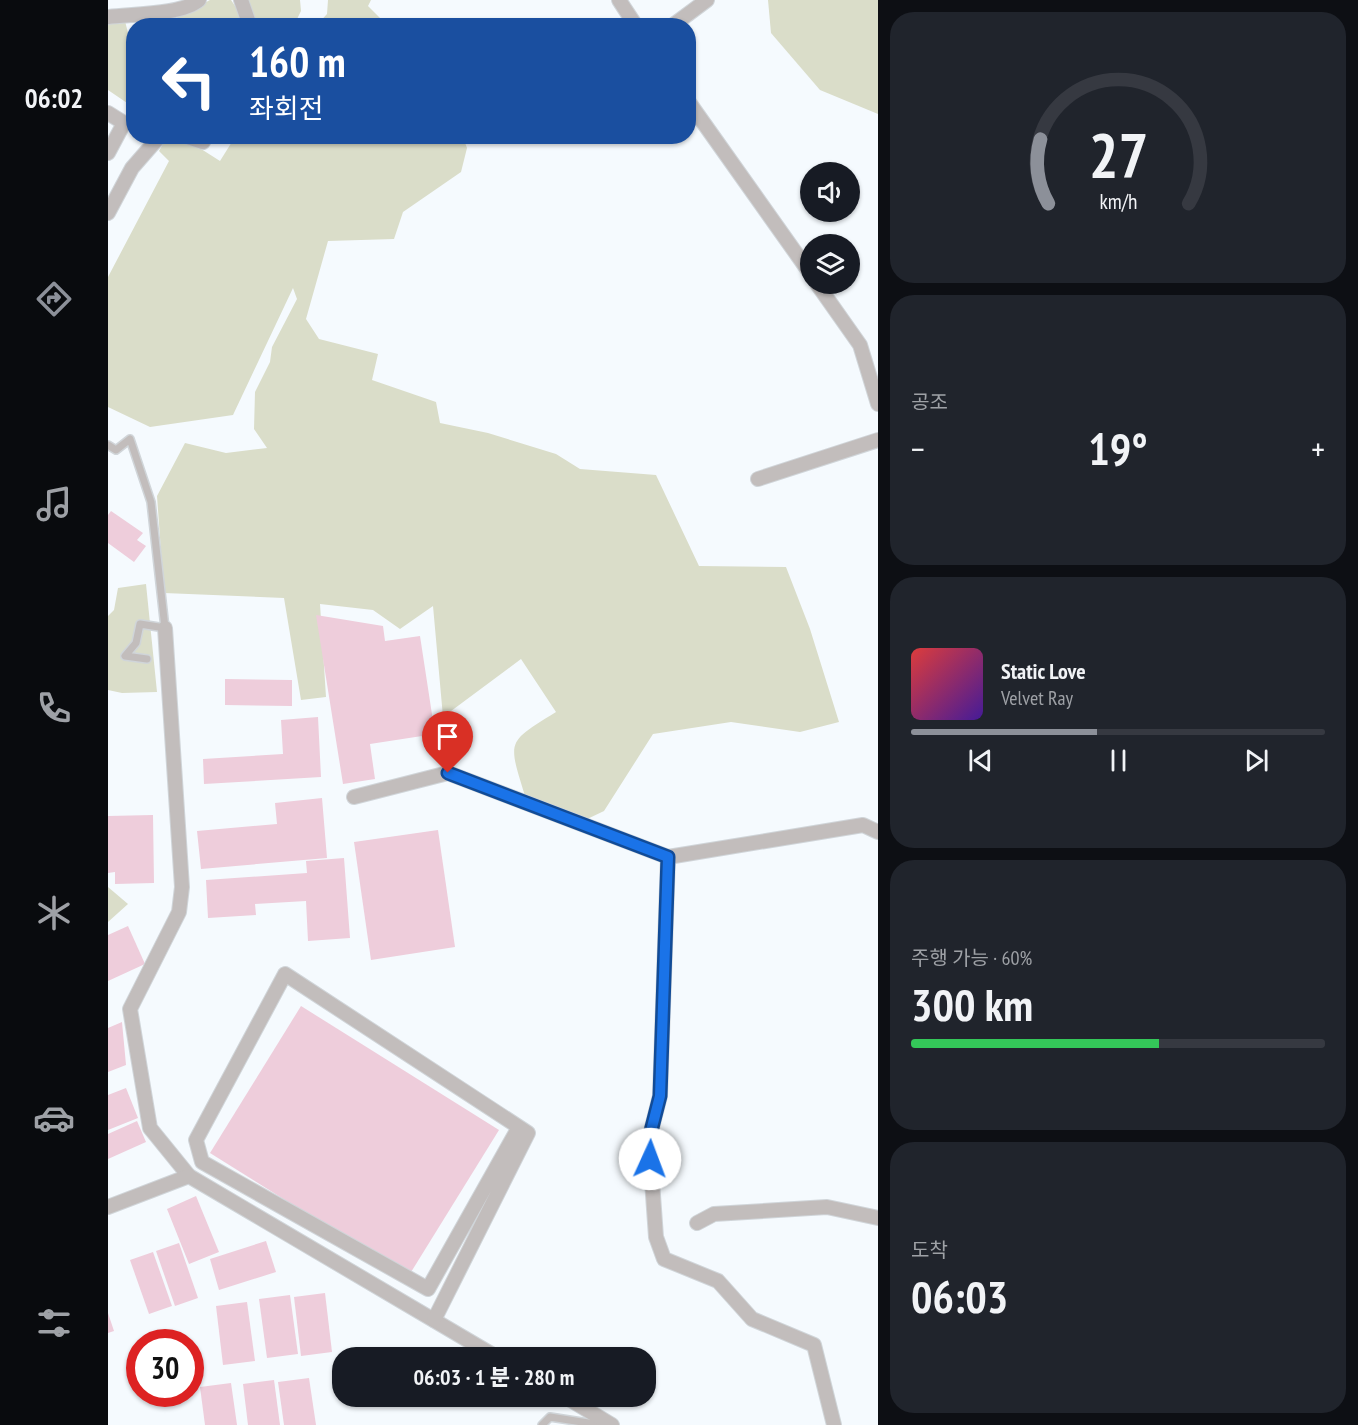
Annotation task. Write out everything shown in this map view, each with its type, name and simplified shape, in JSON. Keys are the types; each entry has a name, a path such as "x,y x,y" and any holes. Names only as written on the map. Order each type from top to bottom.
{"street":[{"path":"108,17 172,10 193,5 199,0"},
{"path":"242,0 248,18"},
{"path":"618,0 630,18"},
{"path":"683,18 707,0"},
{"path":"696,112 800,259"},
{"path":"108,113 124,123 108,153"},
{"path":"108,213 132,168 153,144"},
{"path":"824,294 860,345 878,404"},
{"path":"758,479 878,440"},
{"path":"165,628 182,887 179,912 130,1009 150,1128 189,1176 479,1347"},
{"path":"354,797 448,773 668,857 863,825 878,832"},
{"path":"668,857 660,1096 649,1139 656,1237 664,1259 718,1281 752,1319 814,1345 834,1425"},
{"path":"434,1320 528,1133 519,1127 285,974 196,1140 202,1162 428,1289 519,1127"},
{"path":"108,1207 189,1176"},
{"path":"697,1223 714,1214 827,1207 878,1218"},
{"path":"582,1407 612,1425"}],"lane":[{"path":"108,445 116,450 130,439 151,502 165,628 140,624 136,642 125,656 147,658"},
{"path":"542,1425 550,1417 601,1425"}],"green space":[{"path":"210,0 231,0 237,9 246,0 300,0 301,11 298,18 176,18"},
{"path":"328,0 371,0 368,6 380,18 323,18 327,14"},
{"path":"768,0 878,0 878,114 820,90 771,33"},
{"path":"108,21 125,21 126,102 108,90"},
{"path":"163,144 193,144 220,161 231,144 466,144 467,148 461,172 403,212 394,239 328,241 306,319 319,339 378,354 372,380 436,402 440,423 488,433 556,454 580,469 656,475 699,566 786,567 810,629 839,722 800,732 731,722 653,734 604,811 583,821 525,796 516,764 515,745 528,730 556,712 521,659 443,717 433,606 400,629 373,610 320,604 326,697 301,700 284,598 164,593 157,496 185,443 226,453 267,448 254,429 255,392 270,362 272,347 297,299 293,288 233,415 150,427 108,407 108,277 169,161 159,151"},
{"path":"146,584 157,692 122,693 108,690 108,616 114,610 118,588"},
{"path":"108,887 128,904 108,922"}],"building":[{"path":"111,511 143,533 137,540 146,546 134,562 108,543 108,515"},
{"path":"316,615 383,626 385,641 420,636 435,734 370,744 375,779 343,784"},
{"path":"225,679 292,680 292,706 225,705"},
{"path":"318,717 321,777 204,784 203,759 283,754 281,720"},
{"path":"322,798 327,858 201,869 197,831 277,824 275,803"},
{"path":"153,815 154,883 115,884 115,872 108,873 108,816"},
{"path":"438,830 455,947 371,960 354,842"},
{"path":"344,858 350,938 308,941 306,901 255,904 256,915 208,918 206,880 307,873 306,861"},
{"path":"128,926 145,964 108,981 108,935"},
{"path":"301,1006 499,1130 408,1277 210,1153"},
{"path":"122,1022 126,1065 108,1072 108,1028"},
{"path":"126,1088 138,1118 108,1130 108,1095"},
{"path":"137,1121 146,1142 108,1159 108,1134"},
{"path":"196,1196 219,1252 189,1264 167,1209"},
{"path":"266,1241 276,1272 219,1290 210,1259"},
{"path":"179,1243 198,1298 175,1306 156,1251"},
{"path":"153,1252 172,1306 149,1314 130,1260"},
{"path":"325,1293 332,1352 301,1356 294,1297"},
{"path":"290,1295 298,1354 267,1358 259,1299"},
{"path":"247,1302 255,1361 223,1365 216,1306"},
{"path":"108,1313 114,1331 108,1333"},
{"path":"309,1378 316,1425 284,1425 278,1382"},
{"path":"274,1380 280,1425 248,1425 243,1384"},
{"path":"231,1383 237,1425 205,1425 203,1407 204,1386"}],"route":[{"path":"448,773 668,857 660,1096 649,1139 650,1159"}]}
